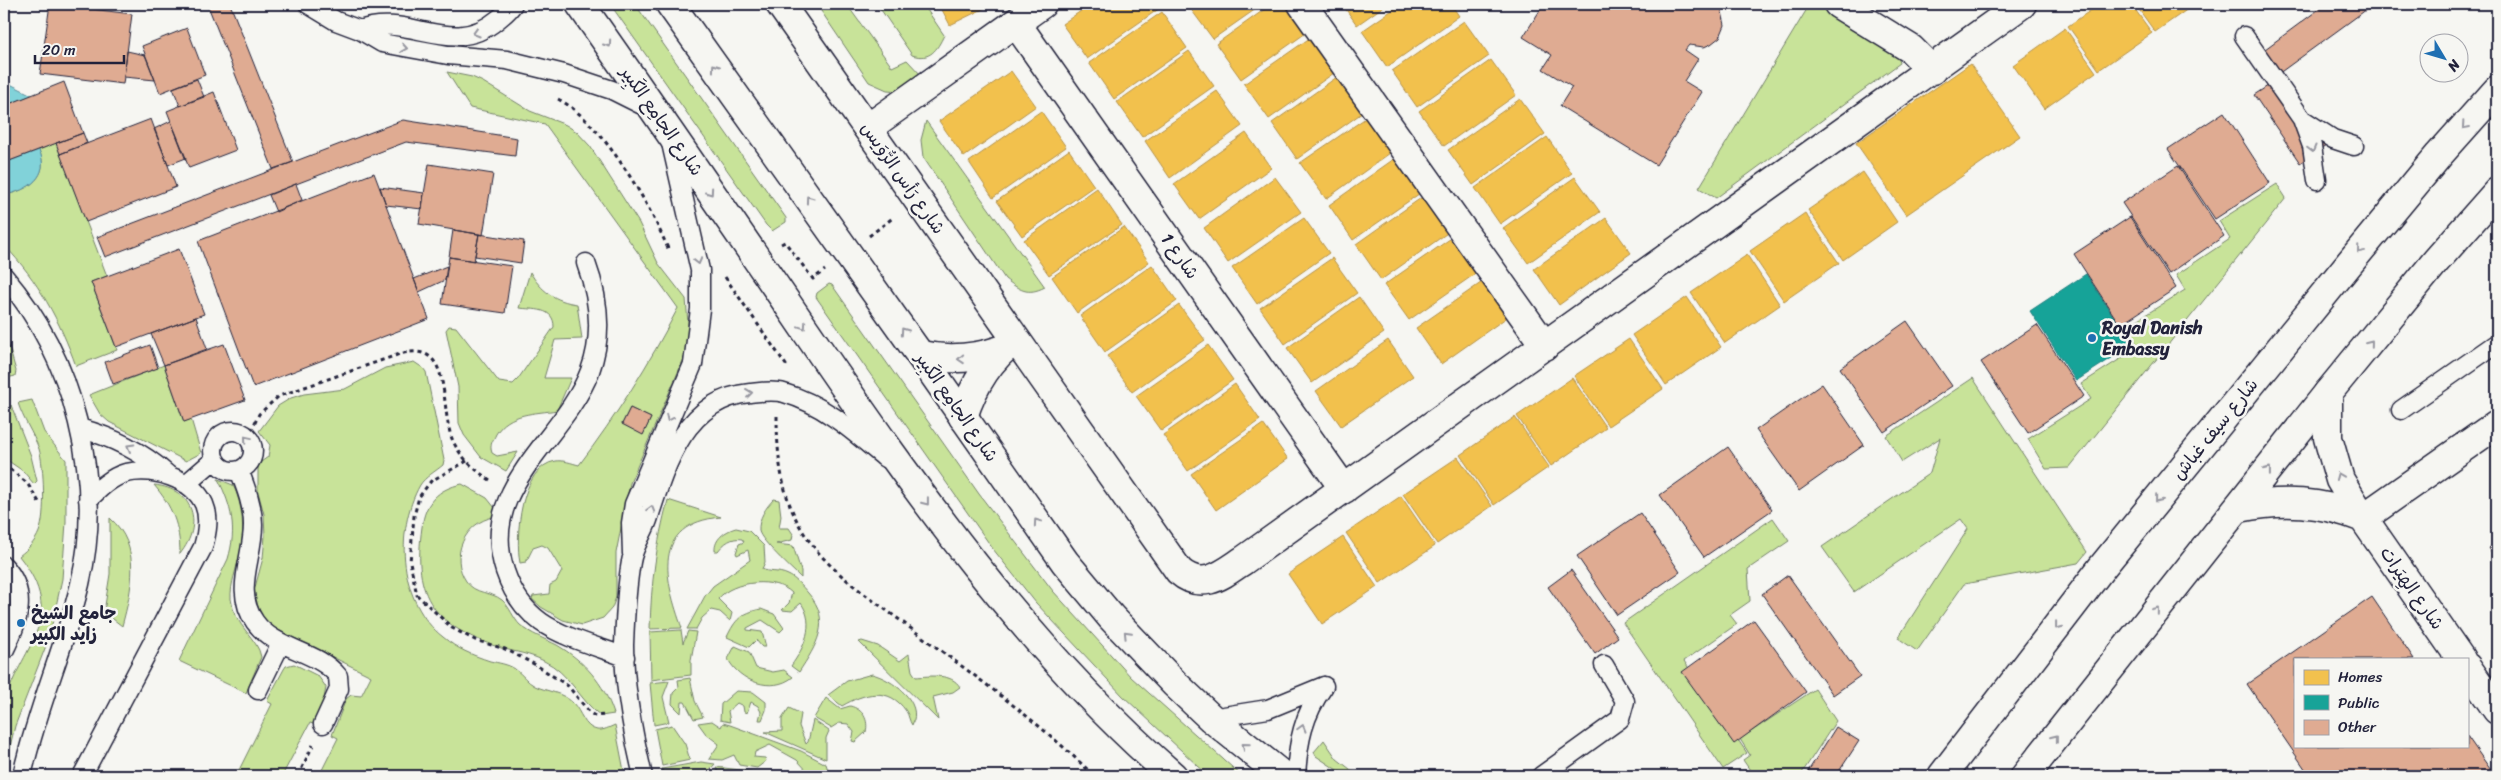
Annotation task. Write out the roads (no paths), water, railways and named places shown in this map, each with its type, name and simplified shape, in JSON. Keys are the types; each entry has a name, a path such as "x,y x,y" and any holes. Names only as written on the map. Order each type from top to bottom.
{"street":[{"name":"شارع الجامِع الكَبِير","path":"580,4 904,474 1000,598 1060,668 1127,736 1172,776"},
{"name":"شارع الجامِع الكَبِير","path":"670,4 1065,562 1111,617 1175,684 1212,718 1283,776"},
{"name":"شارع رَأس الرُّوَيس","path":"780,4 868,128 1008,345 1179,571 1191,580 1212,581 1545,346 2022,4"},
{"path":"868,128 1042,4"},
{"path":"1302,4 1545,346"},
{"path":"1838,4 1911,49 1932,70"},
{"name":"شارع 1","path":"1016,22 1344,488"},
{"name":"شارع سيف غباش","path":"1942,776 2116,551 2352,260 2439,155 2497,90"},
{"path":"2025,776 2126,647 2239,508 2328,393 2436,261 2497,192"},
{"path":"920,355 951,359 967,358 1008,345"},
{"path":"963,417 976,385 1008,345"},
{"name":"شارع الهِيَرات","path":"2328,393 2328,438 2333,459 2344,486 2363,518 2460,658"},
{"path":"2239,508 2280,502 2305,502 2330,506 2363,518 2497,424"},
{"path":"2468,669 2497,710"}],"lane":[{"path":"308,4 336,21 360,30 382,43 469,57 507,60 588,80 635,100 662,121 700,270 700,309 693,364 634,504 631,523 632,554 626,603 625,657 630,709 643,776"},
{"path":"360,30 386,25 442,36 471,35 485,30 510,9 513,4"},
{"path":"2244,36 2302,119 2312,146 2317,180"},
{"path":"2302,119 2333,139 2354,146"},
{"path":"586,264 593,282 598,325 590,369 569,411 519,475 510,491 502,517 499,540 502,563 510,585 521,604 544,624 625,657"},
{"path":"4,276 20,294 56,358 79,428 84,452 88,500 87,542 80,584 29,746 22,776"},
{"path":"2401,410 2497,343"},
{"path":"632,554 648,521 664,471 680,438 704,411 720,401 742,393 782,392 808,402 832,414 904,474"},
{"path":"79,428 121,442 146,457 169,476"},
{"path":"234,431 248,438 253,452 251,460 246,466 238,470 225,469 215,459 213,451 219,436 234,431"},
{"path":"186,484 215,459"},
{"path":"238,470 252,508 252,546 242,592 247,608 254,622 266,635 327,666 338,676 339,689 323,724"},
{"path":"82,776 203,546 208,518 197,492 186,484 155,472 125,474 111,480 88,500"},
{"path":"4,566 14,580 20,604 15,629 4,651"},
{"path":"258,690 281,643"},
{"path":"1541,776 1620,719 1625,701 1604,665"},
{"path":"1212,718 1268,708 1324,686 1312,702 1299,736 1296,776"}],"water":[{"path":"4,81 32,95 4,106"},
{"path":"39,150 42,159 40,175 29,186 4,195 4,163"}],"place":[{"name":"Royal Danish Embassy","path":"2092,338"},
{"name":"جامع الشيخ زايد الكبير","path":"21,623"}]}
